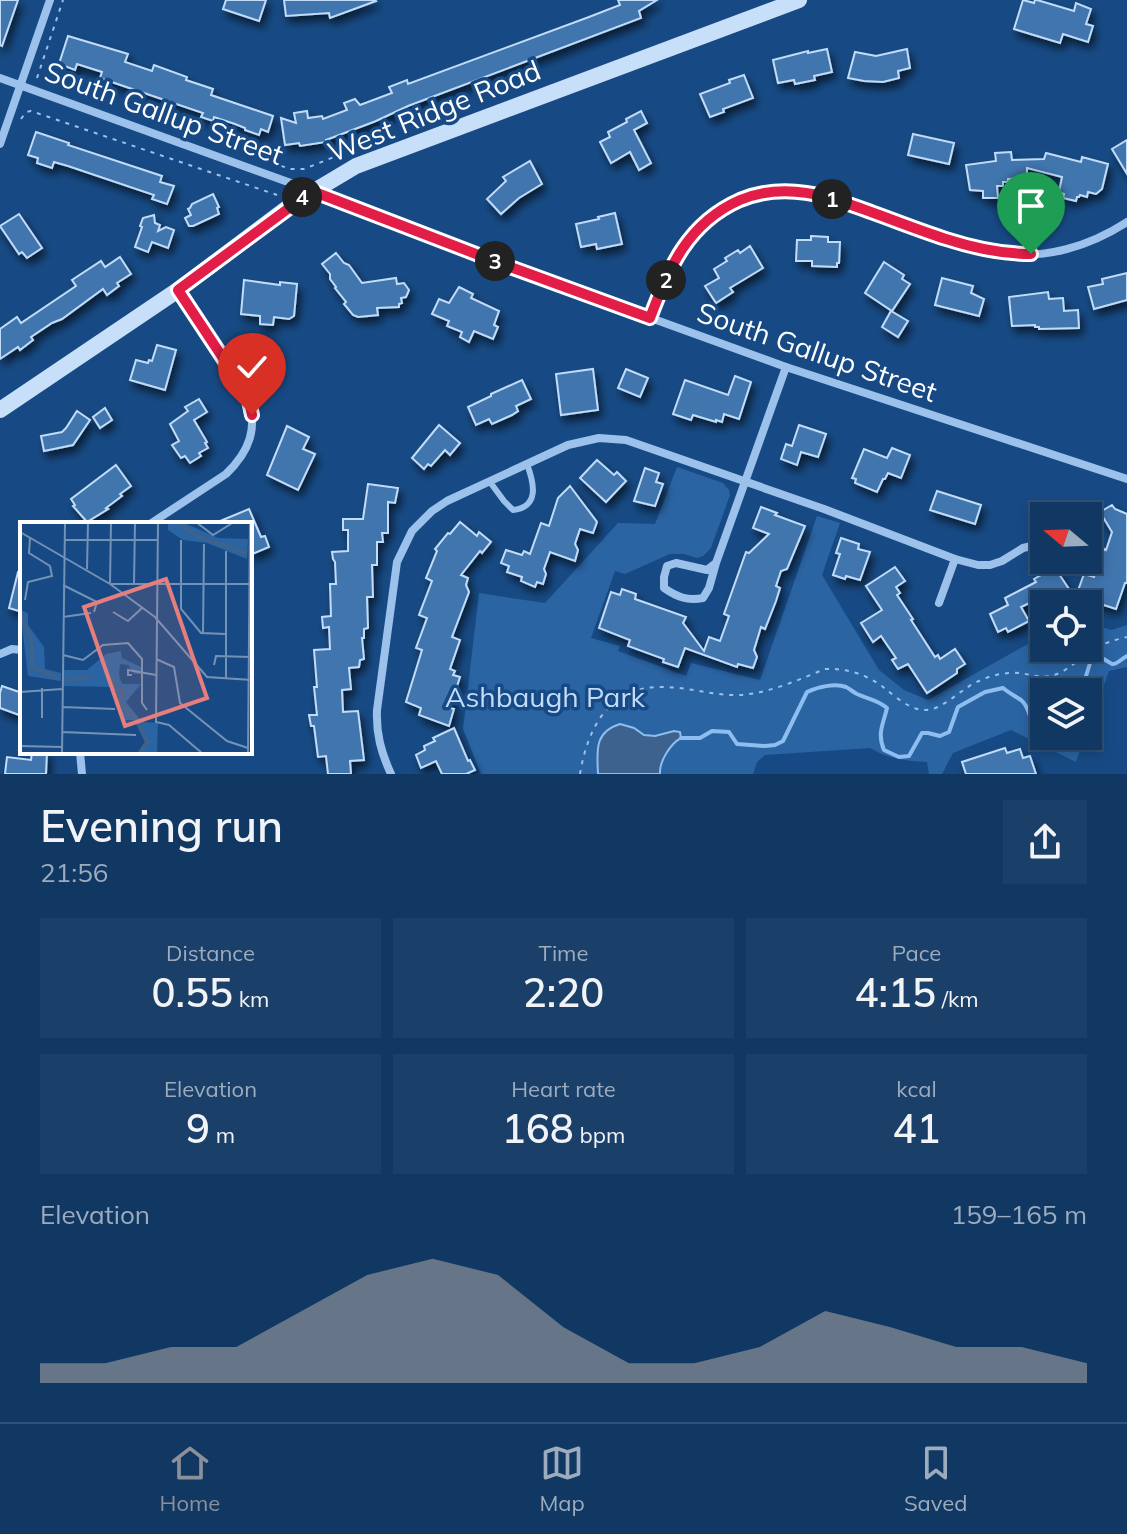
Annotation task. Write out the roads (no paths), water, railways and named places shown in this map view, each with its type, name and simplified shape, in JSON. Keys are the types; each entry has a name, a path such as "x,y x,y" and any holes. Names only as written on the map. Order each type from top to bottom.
{"street":[{"path":"0,144 50,0"},
{"name":"West Ridge Road","path":"0,410 178,290 312,191 356,166 799,0"},
{"name":"South Gallup Street","path":"0,78 786,367 1127,479"},
{"path":"650,318 670,272 699,226 725,207 759,194 797,191 825,196 947,240 1008,254 1075,247 1127,222"},
{"path":"153,522 236,465 249,443 252,426 248,396 178,290"},
{"path":"716,563 707,570 676,563 667,566 664,588 691,600 703,598 709,588 786,367"},
{"path":"391,774 380,750 377,710 397,562 412,531 423,518 447,501 579,442 599,438 626,440 978,565 1002,561 1030,546"},
{"path":"939,603 955,559"},
{"path":"0,654 12,649 20,650"},
{"path":"80,754 82,774"}],"lane":[{"path":"490,482 513,510 519,509 528,504 533,496 533,482 527,464"}],"waterway":[{"path":"1085,678 1091,660 1101,658 1114,664 1127,656"},
{"path":"681,738 700,738 712,731 729,732 737,744 775,745 783,741 807,692 831,686 846,687 887,708 881,729 882,744 884,750 899,757 909,756 922,733 940,736 949,732 958,707 985,692 1003,688 1021,700 1030,715"}],"park label":[{"name":"Ashbaugh Park","path":"545,697"}]}
